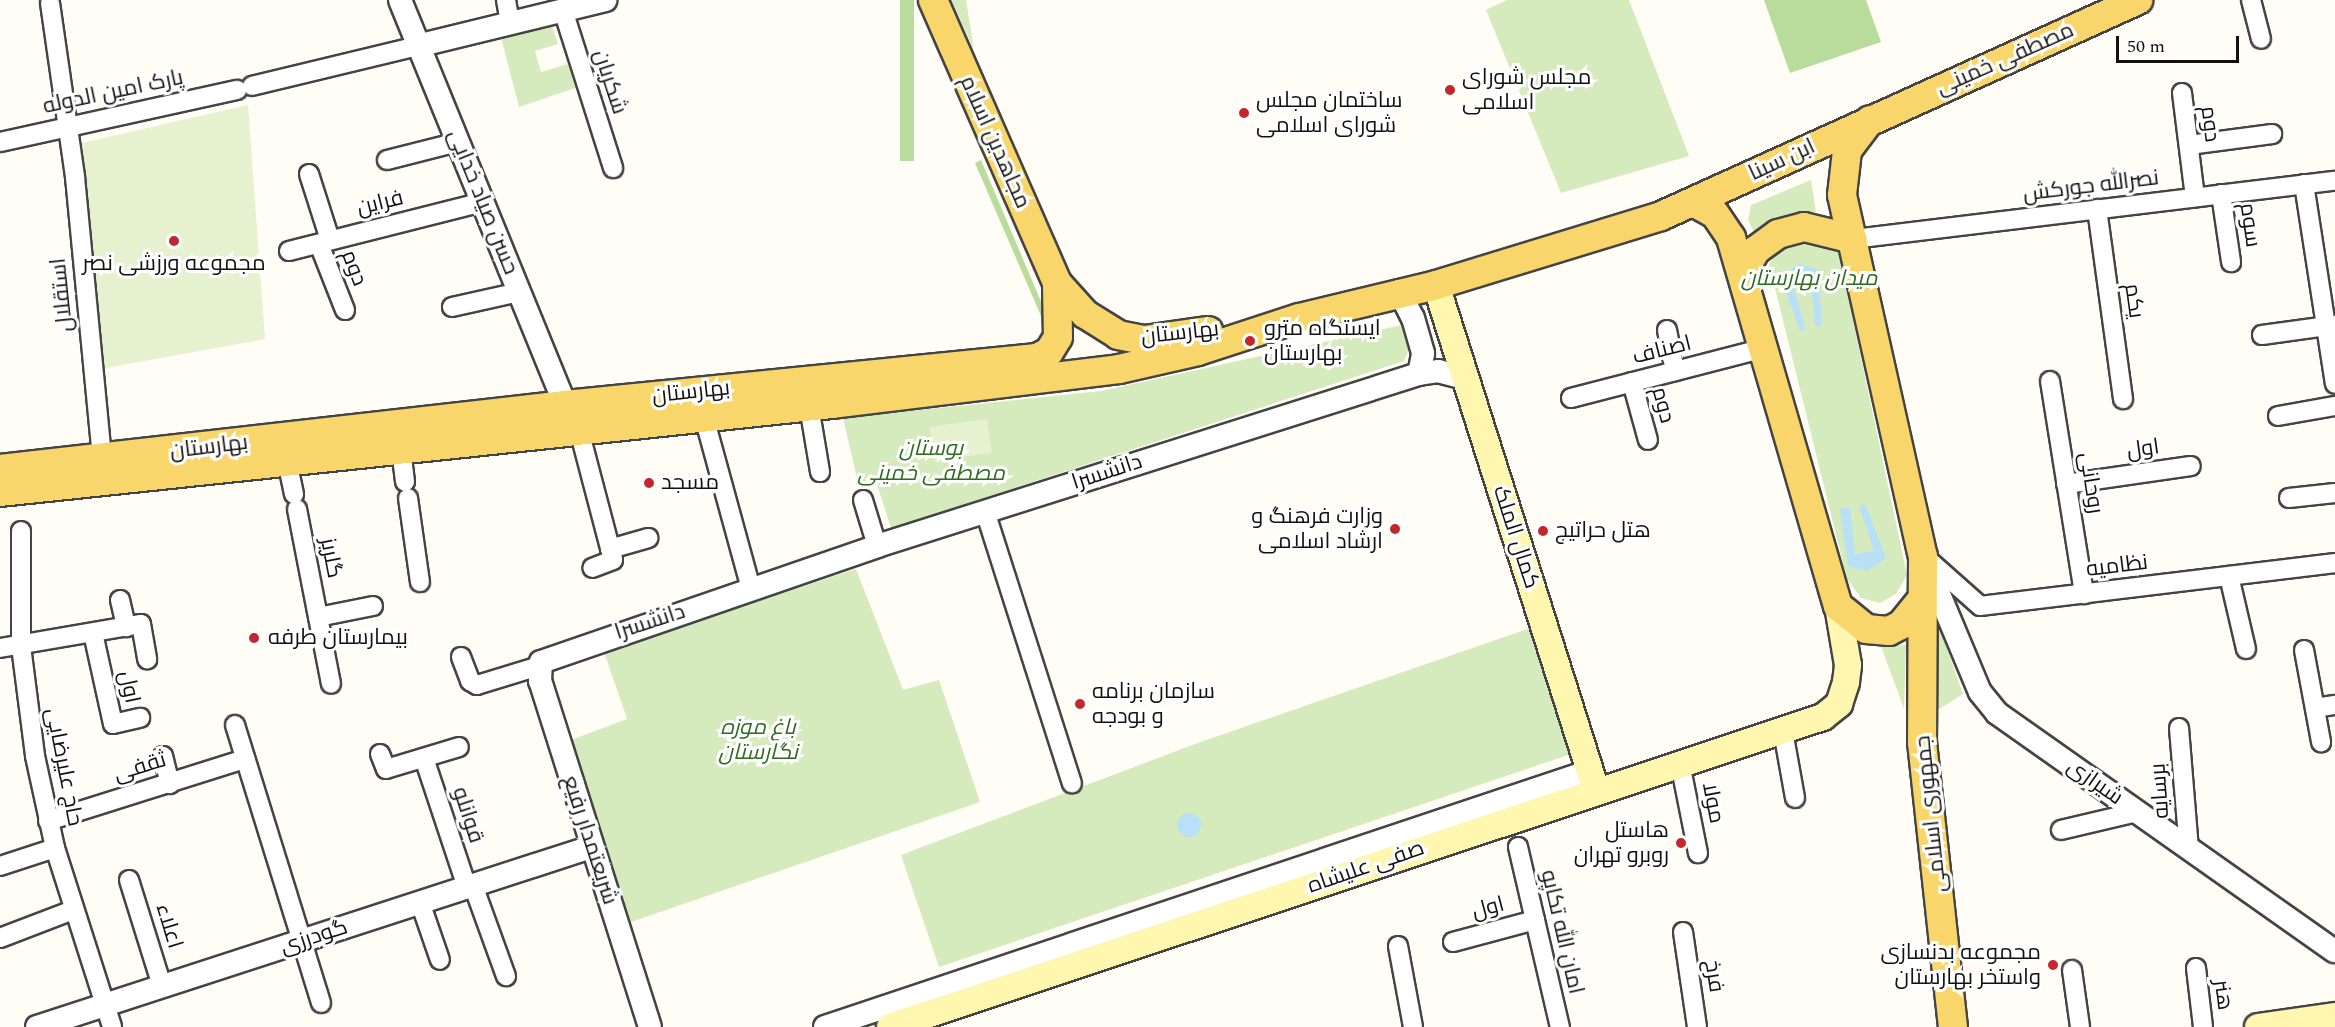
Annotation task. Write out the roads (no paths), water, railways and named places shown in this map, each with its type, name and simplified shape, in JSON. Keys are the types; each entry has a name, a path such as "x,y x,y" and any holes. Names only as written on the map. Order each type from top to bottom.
{"main road":[{"name":"مجاهدین اسلام","path":"933,0 1057,283"},
{"name":"مصطفی خمینی","path":"1871,118 2138,0"},
{"name":"ابن سینا","path":"1693,202 1871,118"},
{"path":"1693,202 1715,214 1731,238 1765,348 1838,606 1866,629 1889,631 1901,625 1922,600 1923,556 1842,195 1842,174 1847,151 1871,118"},
{"name":"بهارستان","path":"0,492 808,406 1119,369 1198,351 1299,318 1398,291 1436,285 1661,216 1693,202"},
{"path":"1743,273 1756,250 1778,234 1804,227 1852,239"},
{"name":"بهارستان","path":"1057,283 1096,323 1127,338 1153,339 1299,318"},
{"name":"بهارستان","path":"0,470 565,405 1037,358 1049,352 1058,337 1057,283"},
{"name":"کمال الملک","path":"1436,285 1593,780"},
{"name":"جمهوری اسلامی","path":"1922,600 1922,742 1953,1027"},
{"name":"صفی علیشاه","path":"890,1027 941,1019 1593,780 1680,763 1823,717 1839,704 1848,665 1838,606"},
{"path":"2258,1027 2330,1020"}],"street":[{"name":"حسن صیاد خدایی","path":"400,0 565,405"},
{"path":"506,0 510,23"},
{"path":"417,46 605,0"},
{"path":"2251,0 2261,39"},
{"name":"استقلال","path":"50,3 67,127 102,459"},
{"name":"شکریان","path":"562,10 613,168"},
{"name":"پارک امین الدوله","path":"0,142 244,88 417,46"},
{"name":"دوم","path":"2182,93 2195,197"},
{"path":"2189,145 2272,134"},
{"path":"387,160 458,142"},
{"path":"309,174 325,242"},
{"name":"نصرالله جورکش","path":"1852,239 2335,181"},
{"path":"2304,184 2330,326 2335,384"},
{"name":"سوم","path":"2221,194 2231,262"},
{"name":"فراین","path":"290,251 483,202"},
{"name":"یکم","path":"2097,209 2123,399"},
{"name":"دوم","path":"325,242 345,310"},
{"path":"1398,291 1413,318 1423,354 1419,374"},
{"path":"452,307 519,292"},
{"path":"2262,335 2330,326"},
{"path":"1667,330 1675,371"},
{"name":"اصناف","path":"1571,398 1765,348"},
{"name":"دانشسرا","path":"544,661 877,546 1419,374 1438,371 1465,378"},
{"name":"روحانی","path":"2050,381 2084,594"},
{"name":"دوم","path":"1632,382 1648,440"},
{"path":"808,406 820,472"},
{"path":"2278,416 2335,406"},
{"path":"704,417 751,589"},
{"path":"579,430 613,560 592,568"},
{"path":"401,449 420,582"},
{"name":"گلریز","path":"287,461 331,684"},
{"name":"اول","path":"2066,484 2191,466"},
{"path":"2289,498 2335,493"},
{"path":"863,500 877,546"},
{"path":"985,511 1072,783"},
{"name":"حاج علیرضایی","path":"21,531 21,646 35,756 55,848 112,1027"},
{"path":"610,549 648,538"},
{"name":"نظامیه","path":"1923,556 1980,606 2335,563"},
{"name":"شیرازی","path":"1923,556 1980,692 1996,712 2335,951"},
{"path":"2229,576 2246,649"},
{"path":"120,600 147,659"},
{"path":"318,617 373,606"},
{"path":"0,648 133,626"},
{"name":"اول","path":"93,633 113,724 140,718"},
{"path":"2304,650 2320,742"},
{"path":"461,657 470,681 477,685 544,661"},
{"name":"شریعتمدار رفیع","path":"544,661 591,847 650,1027"},
{"path":"2314,708 2335,705"},
{"path":"235,725 321,1003"},
{"name":"برسایه","path":"2179,728 2189,850"},
{"path":"1784,730 1795,798"},
{"path":"380,754 386,769 459,747"},
{"path":"163,756 170,784"},
{"name":"قوانلو","path":"424,758 470,886 506,976"},
{"name":"ثقفی","path":"48,820 245,759"},
{"name":"مولا","path":"1680,763 1698,853"},
{"name":"صفی علیشاه","path":"836,1025 1593,780"},
{"path":"2061,830 2137,812"},
{"name":"گودرزی","path":"37,1027 591,847"},
{"name":"امان الله تکاپو","path":"1518,847 1560,1027"},
{"path":"0,866 55,848"},
{"name":"اعلاء","path":"129,880 162,986"},
{"path":"420,902 441,960"},
{"path":"0,938 73,910"},
{"name":"اول","path":"1453,942 1535,920"},
{"name":"فرخ","path":"1683,932 1697,1027"},
{"path":"1398,946 1409,1026"},
{"name":"هنر","path":"2196,968 2203,1027"},
{"path":"2072,970 2080,1027"}],"water":[{"path":"1799,264 1818,269 1822,325 1815,327 1811,281 1792,283 1806,329 1800,331 1780,276"},
{"path":"1865,504 1886,558 1867,571 1848,566 1840,509 1850,507 1855,554 1874,551 1859,506"},
{"path":"1189,813 1197,817 1201,825 1197,833 1189,837 1181,833 1177,825 1181,817"}],"place":[{"name":"مجلس شورای اسلامی","path":"1450,90"},
{"name":"ساختمان مجلس شورای اسلامی","path":"1244,113"},
{"name":"مجموعه ورزشی نصر","path":"174,241"},
{"name":"ایستگاه مترو بهارستان","path":"1250,341"},
{"name":"مسجد","path":"649,483"},
{"name":"وزارت فرهنگ و ارشاد اسلامی","path":"1395,529"},
{"name":"هتل حراتیج","path":"1543,531"},
{"name":"بیمارستان طرفه","path":"254,638"},
{"name":"سازمان برنامه و بودجه","path":"1080,704"},
{"name":"هاستل روبرو تهران","path":"1681,843"},
{"name":"مجموعه بدنسازی واستخر بهارستان","path":"2053,965"}],"park label":[{"name":"میدان بهارستان","path":"1809,279"},
{"name":"بوستان مصطفی خمینی","path":"931,461"},
{"name":"باغ موزه نگارستان","path":"758,740"}]}
